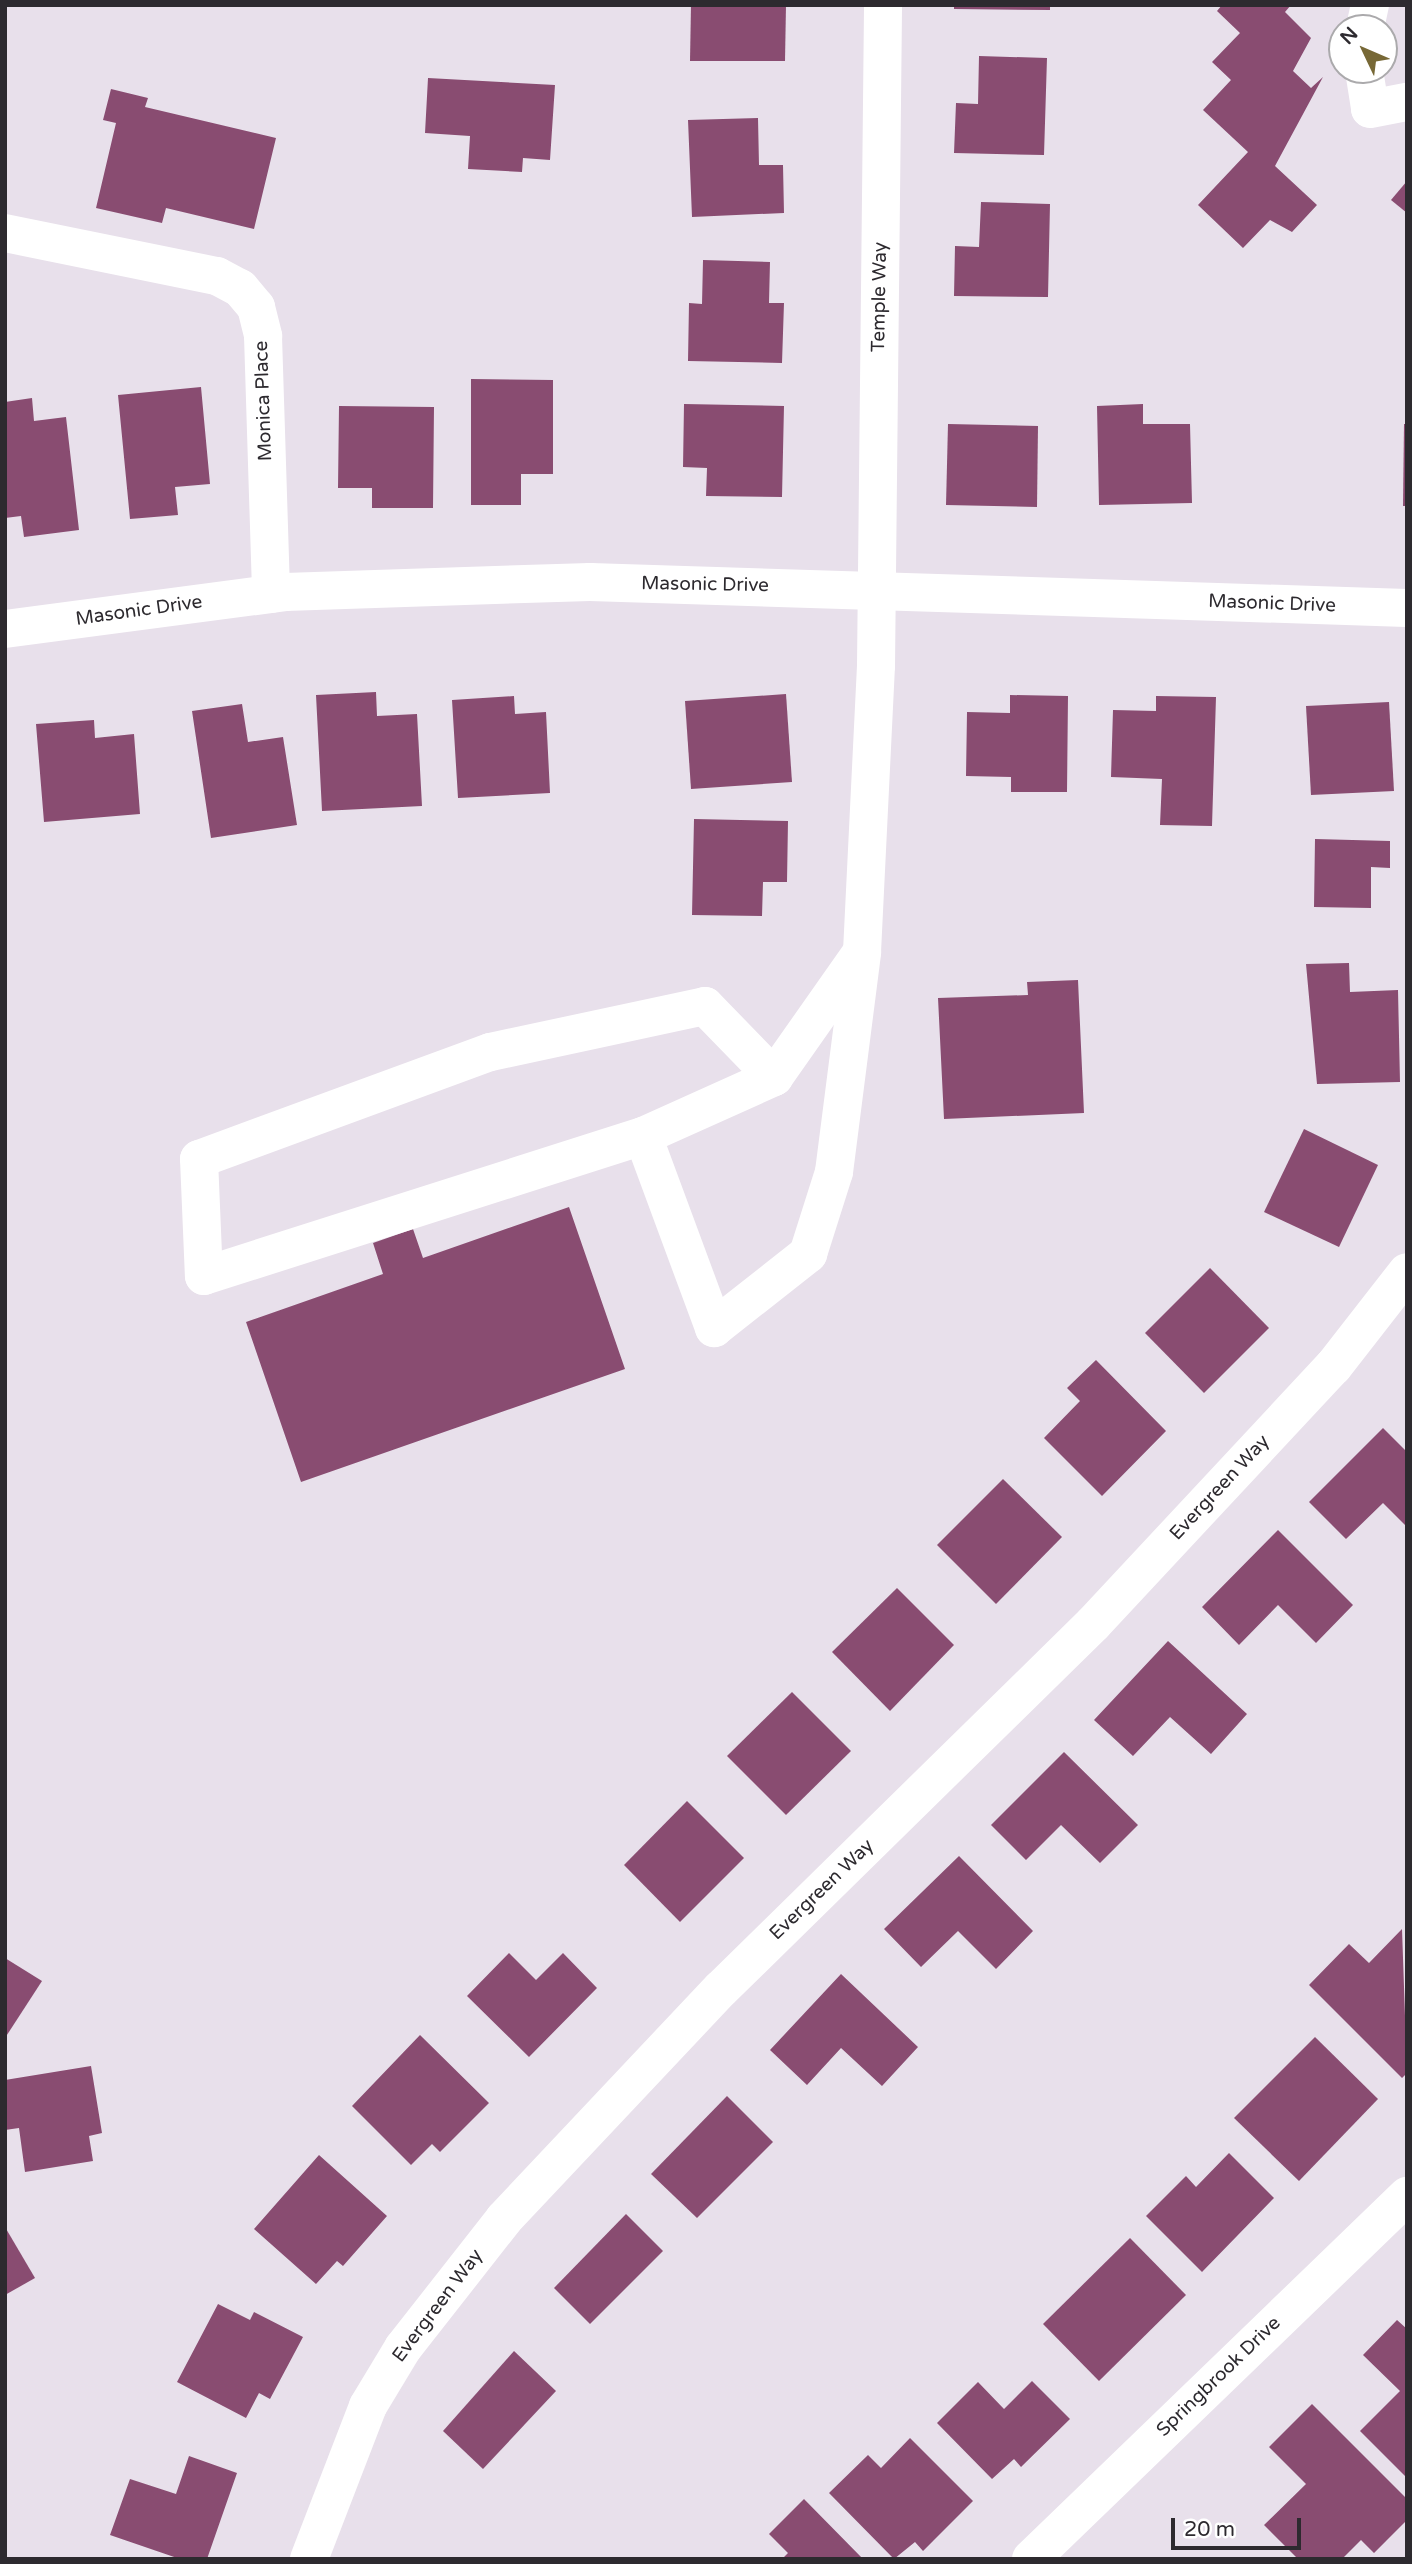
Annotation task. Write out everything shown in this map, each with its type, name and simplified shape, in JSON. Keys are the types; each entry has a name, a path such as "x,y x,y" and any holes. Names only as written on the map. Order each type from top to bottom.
{"street":[{"name":"Temple Way","path":"643,1136 714,1328 808,1254 834,1172 862,952 877,589 883,5"},
{"path":"1366,84 1370,109 1407,102"},
{"name":"Monica Place","path":"5,233 217,276 240,288 256,307 263,336 271,594"},
{"name":"Masonic Drive","path":"5,629 271,594 590,582 877,589 1407,608"},
{"path":"774,1077 705,1006 490,1052 199,1159 204,1276 643,1136 774,1077 862,952"},
{"name":"Evergreen Way","path":"309,2559 368,2406 403,2348 504,2219 721,1989 1093,1624 1333,1367 1407,1272"},
{"name":"Springbrook Drive","path":"1031,2559 1407,2196"}],"building":[{"path":"691,5 786,5 785,61 690,61"},
{"path":"954,5 1050,5 1050,10 954,9"},
{"path":"1222,5 1291,5 1285,12 1311,38 1293,71 1311,88 1323,77 1275,166 1317,205 1292,232 1270,220 1243,248 1198,205 1248,152 1203,110 1231,80 1212,62 1240,33 1217,11"},
{"path":"979,56 1047,58 1044,155 954,153 956,103 978,104"},
{"path":"428,78 555,85 550,160 523,158 522,172 468,169 470,136 425,133"},
{"path":"111,89 148,98 145,107 276,138 254,229 166,208 162,223 96,208 116,123 103,120"},
{"path":"758,118 759,165 783,165 784,213 692,217 688,120"},
{"path":"1407,181 1407,213 1391,200"},
{"path":"981,202 1050,204 1048,297 954,296 955,246 979,247"},
{"path":"703,260 770,262 769,303 784,303 782,363 688,361 689,303 702,304"},
{"path":"471,379 553,380 553,474 521,474 521,505 471,505"},
{"path":"201,387 210,484 175,487 178,515 130,519 118,395"},
{"path":"32,398 34,421 66,417 79,530 24,537 21,516 5,518 5,402"},
{"path":"684,404 784,406 782,497 706,496 707,468 683,467"},
{"path":"1143,404 1143,424 1190,424 1192,503 1099,505 1097,406"},
{"path":"339,406 434,407 433,508 372,508 372,488 338,488"},
{"path":"948,424 1038,426 1037,507 946,505"},
{"path":"1404,424 1407,424 1407,506 1403,506"},
{"path":"376,692 377,716 417,714 422,806 322,811 316,695"},
{"path":"786,694 792,782 691,789 685,701"},
{"path":"1010,695 1068,696 1067,792 1011,792 1011,777 966,776 967,712 1010,713"},
{"path":"514,696 515,714 546,712 550,793 458,798 452,700"},
{"path":"1156,696 1216,697 1212,826 1160,825 1162,779 1111,777 1113,710 1156,711"},
{"path":"1389,702 1394,791 1311,795 1306,706"},
{"path":"242,704 248,742 283,737 297,825 211,838 192,711"},
{"path":"94,720 95,738 134,734 140,814 44,822 36,724"},
{"path":"694,819 788,821 787,882 763,882 762,916 692,915"},
{"path":"1315,839 1390,841 1390,868 1371,867 1371,908 1314,907"},
{"path":"1349,963 1350,992 1398,990 1400,1082 1317,1084 1306,964"},
{"path":"1078,980 1084,1113 944,1119 938,998 1028,995 1027,982"},
{"path":"1304,1129 1378,1165 1339,1247 1264,1212"},
{"path":"569,1207 625,1369 301,1482 246,1322 383,1274 373,1243 413,1229 423,1258"},
{"path":"1210,1268 1269,1328 1204,1393 1145,1333"},
{"path":"1096,1360 1166,1431 1102,1496 1044,1438 1080,1401 1067,1388"},
{"path":"1383,1428 1407,1452 1407,1527 1383,1503 1346,1539 1309,1502"},
{"path":"1003,1479 1062,1537 996,1604 937,1545"},
{"path":"1278,1530 1353,1605 1316,1643 1278,1605 1239,1645 1202,1607"},
{"path":"897,1588 954,1645 890,1711 832,1652"},
{"path":"1168,1641 1247,1714 1211,1754 1170,1717 1133,1756 1094,1720"},
{"path":"792,1692 851,1751 786,1815 727,1756"},
{"path":"1064,1752 1138,1825 1100,1863 1061,1825 1026,1860 991,1825"},
{"path":"687,1801 744,1858 680,1922 624,1865"},
{"path":"959,1856 1033,1931 996,1969 958,1931 921,1967 884,1929"},
{"path":"1402,1929 1407,2073 1402,2078 1309,1985 1349,1944 1369,1963"},
{"path":"509,1953 536,1980 563,1953 597,1988 529,2057 467,1996"},
{"path":"5,1958 42,1981 5,2038"},
{"path":"841,1974 918,2047 882,2086 841,2048 807,2085 770,2050"},
{"path":"420,2035 489,2103 440,2152 432,2144 411,2165 352,2106"},
{"path":"1315,2037 1378,2099 1299,2181 1234,2118"},
{"path":"91,2066 102,2133 89,2136 93,2161 25,2172 19,2128 5,2130 5,2080"},
{"path":"727,2096 773,2142 697,2218 651,2174"},
{"path":"1229,2153 1274,2198 1202,2272 1146,2216 1186,2176 1196,2187"},
{"path":"319,2155 387,2216 343,2266 337,2261 316,2284 254,2229"},
{"path":"626,2214 663,2251 590,2324 554,2288"},
{"path":"5,2227 35,2278 5,2295"},
{"path":"1130,2238 1186,2295 1099,2381 1043,2324"},
{"path":"218,2304 250,2320 254,2312 303,2337 270,2399 259,2393 246,2418 177,2382"},
{"path":"1397,2320 1407,2329 1407,2478 1360,2431 1400,2391 1363,2355"},
{"path":"514,2351 556,2391 483,2469 443,2431"},
{"path":"1032,2381 1070,2419 1021,2467 1014,2459 992,2479 937,2423 978,2382 1004,2409"},
{"path":"1312,2404 1407,2499 1407,2520 1374,2553 1361,2540 1342,2559 1298,2559 1264,2525 1306,2484 1269,2447"},
{"path":"910,2438 973,2501 923,2551 915,2542 894,2559 829,2493 868,2455 881,2468"},
{"path":"189,2456 237,2473 207,2559 180,2559 110,2535 130,2479 176,2494"},
{"path":"804,2499 863,2559 782,2559 788,2553 769,2534"}]}
